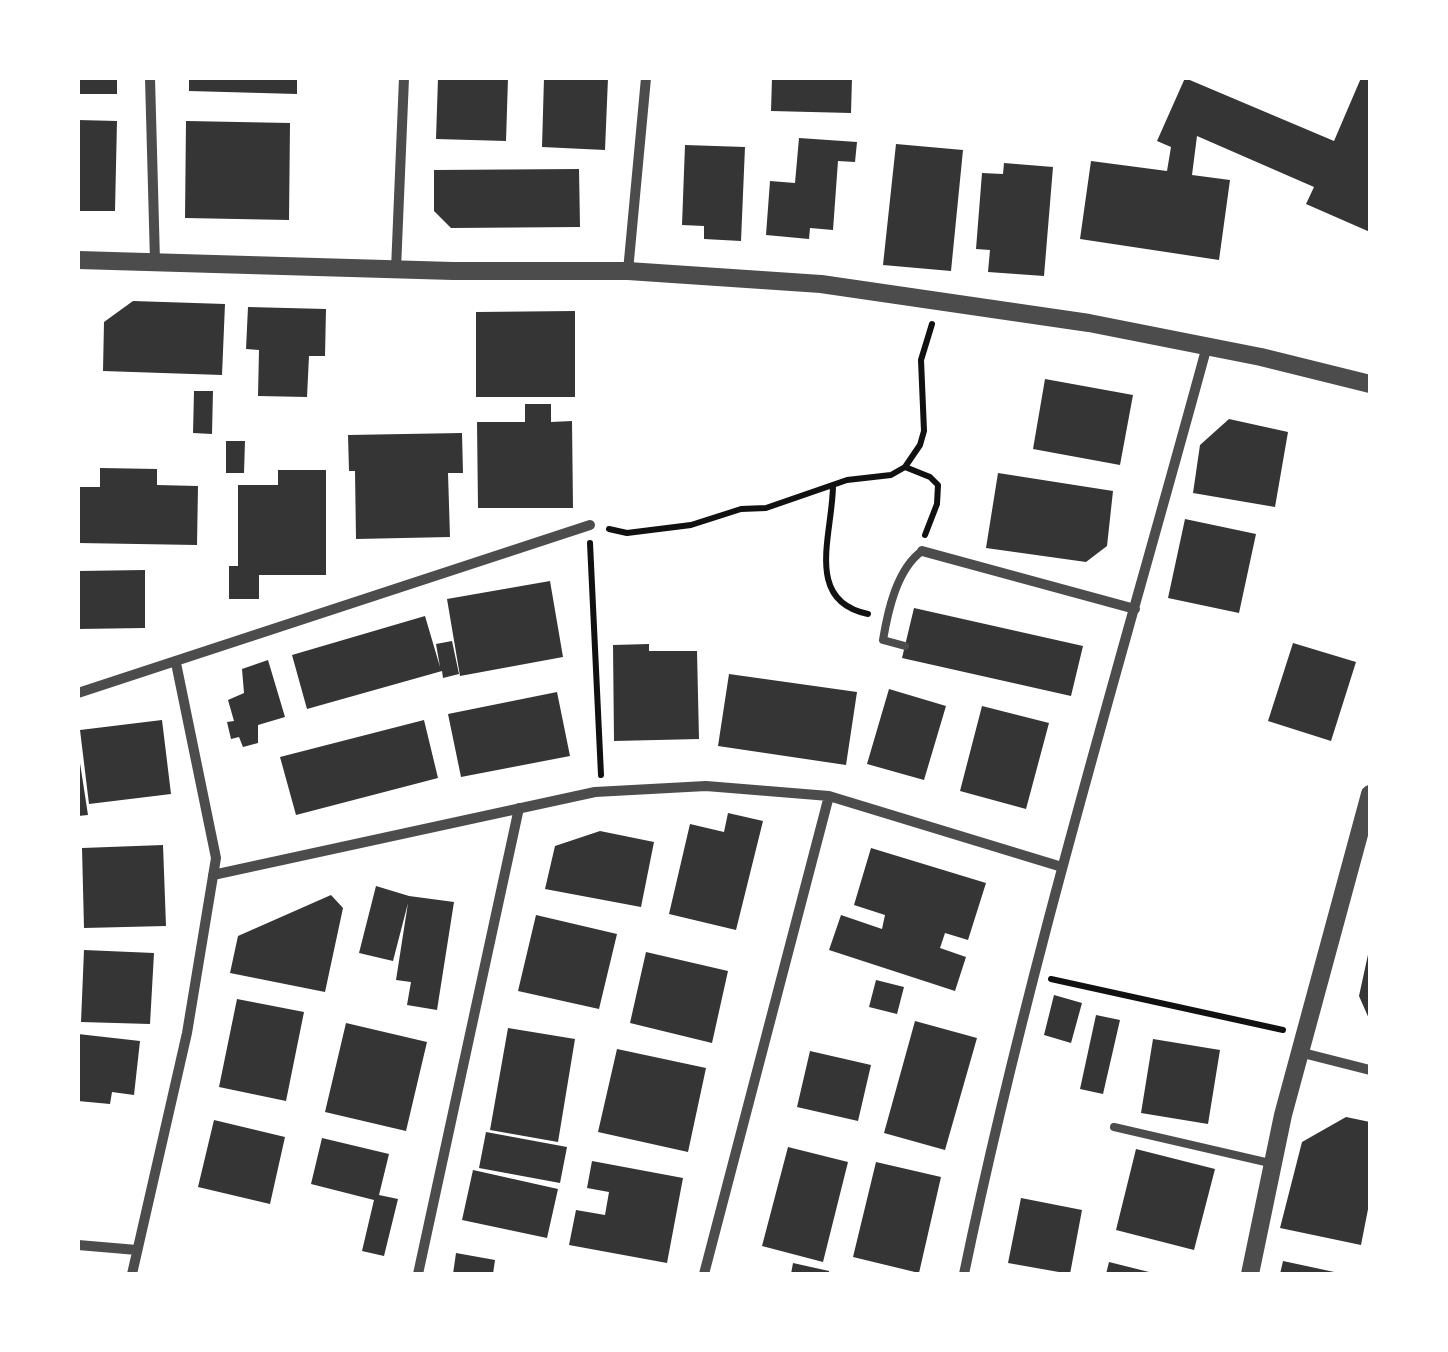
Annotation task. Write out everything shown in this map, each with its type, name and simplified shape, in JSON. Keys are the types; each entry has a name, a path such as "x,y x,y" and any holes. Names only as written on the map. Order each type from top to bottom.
{"street":[{"path":"150,78 155,261"},
{"path":"396,269 404,78"},
{"path":"628,271 646,78"},
{"path":"78,260 628,271 821,284 1090,323 1370,384"},
{"path":"964,1274 989,1154 1062,867 1207,346"},
{"path":"78,693 590,525"},
{"path":"922,550 1136,609"},
{"path":"132,1274 187,1033 216,858 176,663"},
{"path":"214,876 601,791 706,786 830,796 1062,867"},
{"path":"1250,1274 1301,1044 1370,794"},
{"path":"704,1274 830,796"},
{"path":"418,1274 519,808"},
{"path":"1301,1044 1370,1070"},
{"path":"78,1244 137,1250"}],"lane":[{"path":"905,646 883,640 886,618 908,561 922,550"},
{"path":"1114,1128 1274,1164"}],"path":[{"path":"627,532 691,526 741,509 766,508 848,480 892,475 905,467 920,446 924,430 921,360 942,301"},
{"path":"905,467 930,477 938,486 938,504 927,524 922,550"},
{"path":"832,486 824,565 832,594 854,612"},
{"path":"590,525 601,791"},
{"path":"1034,975 1301,1044"}],"building":[{"path":"78,78 117,78 117,94 78,94"},
{"path":"189,78 297,78 297,94 189,91"},
{"path":"438,78 508,78 506,141 436,139"},
{"path":"544,78 608,78 605,150 542,147"},
{"path":"772,78 852,78 851,113 771,111"},
{"path":"1185,78 1334,141 1361,78 1370,78 1370,232 1306,204 1314,187 1197,136 1192,175 1230,180 1219,260 1080,239 1091,161 1167,171 1171,147 1157,141"},
{"path":"78,120 117,121 115,211 78,211"},
{"path":"186,121 290,123 289,220 185,218"},
{"path":"799,138 857,142 855,162 838,161 833,230 810,228 809,239 766,235 770,181 795,183"},
{"path":"896,144 963,150 951,271 883,265"},
{"path":"685,145 745,147 741,241 704,239 704,226 682,225"},
{"path":"1004,163 1053,167 1044,276 988,272 990,250 976,249 982,173 1003,174"},
{"path":"579,169 580,227 451,228 434,211 434,170"},
{"path":"133,301 225,304 222,375 103,371 104,322"},
{"path":"248,307 326,309 325,356 309,356 307,397 258,396 259,350 246,349"},
{"path":"575,311 575,397 476,397 476,312"},
{"path":"1045,379 1133,395 1120,465 1033,449"},
{"path":"194,391 213,391 212,434 193,433"},
{"path":"525,404 551,404 551,422 572,421 573,508 478,508 477,422 525,422"},
{"path":"1229,419 1288,432 1275,507 1193,493 1200,445"},
{"path":"462,433 463,473 448,473 450,537 356,539 355,471 349,471 348,435"},
{"path":"226,441 245,441 244,473 226,473"},
{"path":"100,468 157,469 157,485 198,486 197,545 78,543 78,487 100,487"},
{"path":"278,470 326,470 326,575 259,575 259,599 229,599 229,566 238,566 238,485 278,485"},
{"path":"998,473 1113,491 1107,546 1086,562 986,548"},
{"path":"1185,519 1256,534 1239,613 1168,598"},
{"path":"145,570 145,628 78,629 78,571"},
{"path":"550,581 563,657 460,676 447,599"},
{"path":"914,608 1083,646 1071,696 902,658"},
{"path":"425,616 440,667 436,644 452,641 459,674 443,678 442,671 307,709 292,655"},
{"path":"1293,643 1356,662 1331,741 1268,721"},
{"path":"649,644 649,651 697,651 699,739 614,741 613,645"},
{"path":"268,660 285,717 258,725 258,743 243,747 239,737 231,739 227,722 234,721 228,700 244,693 242,669"},
{"path":"729,674 857,692 846,765 718,746"},
{"path":"889,689 946,706 924,780 867,764"},
{"path":"557,692 570,756 461,777 448,714"},
{"path":"982,706 1049,723 1026,809 960,791"},
{"path":"162,720 171,794 89,804 80,730"},
{"path":"424,720 438,778 296,815 280,757"},
{"path":"78,750 88,815 78,816"},
{"path":"728,813 763,821 736,930 669,914 690,824 724,832"},
{"path":"600,831 654,842 641,907 545,889 555,846"},
{"path":"163,845 166,926 84,928 82,848"},
{"path":"871,848 986,883 968,940 945,933 940,948 966,957 955,991 829,950 841,915 882,929 885,915 854,905"},
{"path":"376,886 409,896 454,902 437,1010 407,1005 411,982 396,980 408,903 393,961 359,953"},
{"path":"331,895 343,908 325,992 230,973 238,936"},
{"path":"536,915 617,934 599,1009 518,991"},
{"path":"84,950 154,953 150,1024 81,1022"},
{"path":"1370,951 1370,1021 1359,996"},
{"path":"646,952 728,971 712,1043 630,1023"},
{"path":"876,980 904,987 897,1014 869,1007"},
{"path":"1054,995 1082,1003 1071,1043 1044,1035"},
{"path":"237,999 304,1012 286,1101 219,1087"},
{"path":"1096,1015 1120,1020 1103,1094 1080,1089"},
{"path":"915,1021 977,1038 945,1150 884,1133"},
{"path":"346,1023 427,1042 406,1131 325,1112"},
{"path":"508,1028 575,1039 558,1142 490,1130"},
{"path":"78,1034 140,1041 134,1095 112,1092 110,1104 78,1101"},
{"path":"1153,1039 1220,1050 1208,1124 1141,1113"},
{"path":"617,1049 706,1068 688,1152 598,1132"},
{"path":"810,1051 871,1065 858,1121 797,1107"},
{"path":"1346,1117 1370,1122 1370,1199 1361,1245 1280,1228 1302,1142"},
{"path":"214,1120 285,1137 270,1204 198,1187"},
{"path":"486,1132 567,1147 560,1183 479,1168"},
{"path":"322,1138 389,1154 379,1195 398,1199 384,1256 362,1251 374,1200 311,1184"},
{"path":"788,1147 848,1162 823,1262 762,1246"},
{"path":"1136,1149 1215,1169 1194,1250 1116,1230"},
{"path":"592,1161 683,1178 667,1263 569,1245 576,1210 605,1215 609,1192 587,1188"},
{"path":"876,1162 941,1177 919,1273 853,1257"},
{"path":"473,1170 558,1189 547,1238 462,1220"},
{"path":"1021,1198 1082,1210 1070,1274 1008,1263"},
{"path":"456,1253 495,1260 493,1274 453,1274"},
{"path":"1283,1261 1339,1273 1339,1274 1280,1274"},
{"path":"1109,1262 1153,1273 1106,1274"},
{"path":"793,1263 829,1271 829,1274 791,1274"}]}
